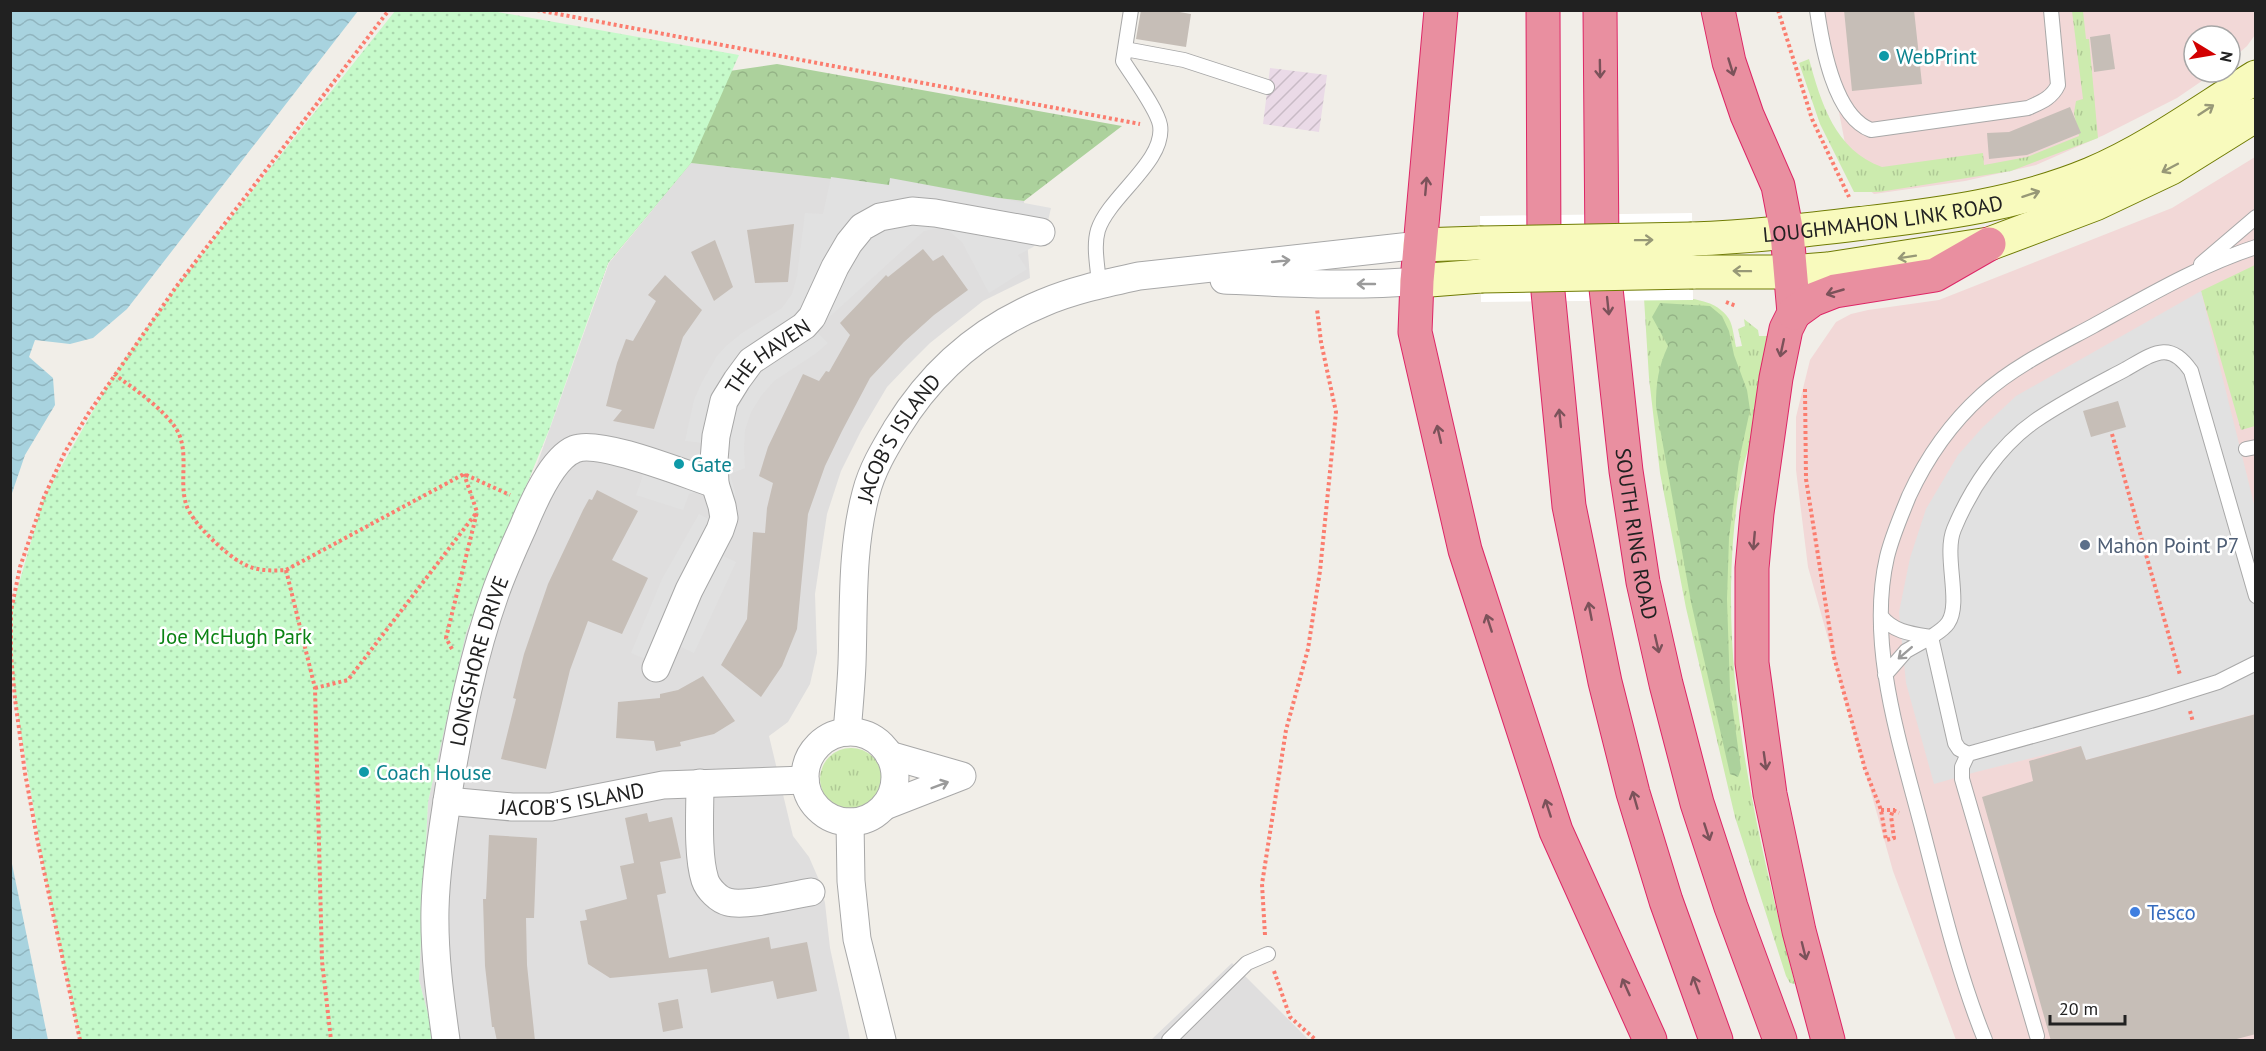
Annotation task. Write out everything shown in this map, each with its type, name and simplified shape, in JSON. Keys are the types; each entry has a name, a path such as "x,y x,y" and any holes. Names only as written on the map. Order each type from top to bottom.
{"highway":[{"path":"1441,10 1417,281 1415,332 1465,550 1556,831 1650,1041"},
{"path":"1543,10 1544,251 1569,506 1605,682 1633,793 1666,901 1716,1041"},
{"name":"SOUTH RING ROAD","path":"1599,10 1602,252 1626,471 1643,582 1666,684 1697,803 1731,907 1780,1041"},
{"path":"1718,10 1729,62 1747,115 1778,186 1787,233 1794,313"},
{"path":"1828,1041 1802,943 1777,829 1756,703 1751,622 1752,568 1757,513 1776,378 1786,329 1794,313 1812,300 1835,291 1935,275 1989,244"}],"main road":[{"name":"LOUGHMAHON LINK ROAD","path":"1420,245 1692,239 1787,233 1925,216 1994,204 2026,196 2090,174 2121,160 2182,126 2256,77"},
{"name":"LOUGHMAHON LINK ROAD","path":"1417,281 1481,276 1790,272 1828,269 1989,244 2095,204 2171,168 2256,115"}],"street":[{"name":"THE HAVEN","path":"656,668 689,590 724,518 715,484 714,460 716,436 724,401 752,361 804,326 812,317 835,267 849,243 862,227 880,217 912,211 1041,232"},
{"name":"JACOB'S ISLAND","path":"847,732 852,666 854,564 866,491 884,450 908,411 921,393 968,346 1006,321 1043,303 1099,285 1139,276 1420,245"},
{"name":"JACOB'S ISLAND","path":"1139,276 1314,285 1417,281"},
{"name":"LONGSHORE DRIVE","path":"446,1041 436,967 435,912 442,833 457,738 477,649 495,591 532,505 561,459 575,449 589,447 607,450 715,484"},
{"path":"885,806 892,794 895,767 881,744 870,736 847,732 831,736 811,754 806,766 805,780 814,804 824,814 836,820 850,822 869,818 885,806 962,776 889,754"},
{"name":"JACOB'S ISLAND","path":"447,801 512,807 551,807 645,788 700,783 805,780"},
{"path":"700,783 703,867 706,881 716,895 726,902 739,903 811,892"},
{"path":"850,822 855,928 863,970 882,1041"}],"lane":[{"path":"1099,285 1096,243 1104,214 1148,161 1158,145 1161,128 1156,114 1123,61 1131,10"},
{"path":"1817,10 1832,76 1844,105 1859,126 1870,130 2028,108 2044,101 2058,85 2051,10"},
{"path":"1125,49 1184,60 1267,87"},
{"path":"2192,272 2256,217"},
{"path":"1984,1041 1966,986 1916,806 1885,675 1881,616 1883,581 1887,557 1900,517 1919,475 1944,435 1984,393 2036,358 2192,272 2256,247"},
{"path":"1885,675 1906,651 1943,629 1950,621 1952,611 1950,559 1953,531 1970,497 1996,457 2036,421 2160,352 2171,352 2182,358 2191,371 2256,596"},
{"path":"1881,616 1888,625 1895,629 1931,637"},
{"path":"1931,637 1955,743 1963,753 1968,754 2185,693 2218,682 2256,663"},
{"path":"1968,754 1962,767 1962,779 2037,1036"},
{"path":"1169,1041 1246,963 1268,954"}],"path":[{"path":"80,1041 25,773 12,666 11,611 20,567 44,497 65,452 114,374 176,287 389,10"},
{"path":"537,10 1161,128"},
{"path":"1778,10 1812,118 1849,198 1853,225"},
{"path":"1314,285 1321,342 1336,412 1320,571 1308,649 1286,730 1262,884 1268,954 1290,1017 1316,1041"},
{"path":"114,374 149,400 175,426 183,445 186,505 194,520 242,563 272,571 286,570 464,474"},
{"path":"1805,382 1806,479 1834,657 1865,769 1881,810 1886,840 1894,838 1891,816 1893,810 1898,814 1916,806"},
{"path":"2112,434 2193,722"},
{"path":"464,474 532,505"},
{"path":"464,474 477,512 446,638 471,677"},
{"path":"315,688 348,680 477,512"},
{"path":"286,570 315,688 322,961 331,1041"}],"shaded area":[{"path":"1822,11 2255,11 2255,35 2242,50 2242,24 2182,24 2182,84 2197,84 2177,98 2104,135 2036,165 1965,181 1874,194 1850,169"},
{"path":"1270,68 1327,75 1319,132 1263,124"},
{"path":"2255,157 2255,1040 1956,1040 1893,871 1808,567 1796,470 1796,417 1810,360 1836,322 1851,314 1939,300 2172,208"},
{"path":"691,163 1024,201 1030,278 983,301 930,343 908,365 887,387 841,471 827,514 815,594 817,653 810,684 788,722 769,736 793,836 809,857 819,880 825,903 830,948 850,1040 435,1040 419,980 428,802 464,638 535,470 609,263"},
{"path":"831,177 889,185 890,178 1051,208 1040,240 1033,247 1018,255 1027,269 989,293 962,242 949,231 939,228 924,231 815,330 828,343 774,381 751,412 745,430 745,468 730,474 735,491 736,514 721,555 736,562 694,653 679,646 669,669 631,653 662,579 699,514 714,522 713,497 699,491 689,494 683,510 636,495 642,478 645,450 684,463 697,458 702,443 685,441 694,400 702,382 717,356 726,346 782,308 792,294 797,276 805,213 823,214"},
{"name":"Mahon Point P7","path":"2201,291 2255,508 2255,714 2086,760 2080,746 1934,784 1906,683 1899,612 1910,558 1926,509 1958,455 1982,428 2016,396"},
{"path":"1232,963 1309,1040 1151,1040"}],"green space":[{"name":"Joe McHugh Park","path":"395,11 492,11 739,55 691,163 608,263 549,430 466,633 428,802 419,980 435,1040 80,1040 45,875 15,699 11,655 11,611 44,497 114,374 176,287"},
{"path":"2072,11 2083,11 2086,39 2089,39 2098,138 2011,171 1879,192 1854,192 1820,124 1799,63 1809,59 1825,108 1841,137 1852,149 1882,167 1983,153 1984,165 2027,157 2079,136 2074,113 2076,101 2083,99"},
{"path":"777,64 1122,126 1024,201 691,163 608,263 529,479 241,689 695,76"},
{"path":"2255,265 2255,426 2241,430 2201,291"},
{"path":"1644,298 1690,299 1712,305 1729,319 1736,347 1742,346 1738,329 1745,326 1744,319 1758,330 1759,336 1772,336 1756,422 1742,473 1736,512 1731,597 1733,654 1738,709 1756,820 1795,984 1790,983 1786,976 1735,817 1686,608 1660,473 1649,378"},
{"path":"1660,303 1710,306 1722,316 1729,331 1734,355 1747,390 1750,410 1739,461 1729,538 1727,599 1730,690 1741,769 1738,777 1730,774 1691,602 1656,406 1658,376 1668,346 1652,317"},
{"path":"851,748 863,750 873,757 880,767 882,779 880,791 873,801 863,808 851,810 839,808 829,801 822,791 820,779 822,767 829,757 839,750"}],"water":[{"path":"11,10 358,11 127,309 93,338 70,344 35,340 29,357 53,378 55,405 25,455 11,496"},
{"path":"11,859 48,1040 11,1040"}],"pier":[{"path":"1692,213 1693,300 1481,302 1480,216"}],"building":[{"path":"1141,10 1168,10 1191,14 1186,47 1136,39"},
{"name":"WebPrint","path":"1844,10 1914,10 1922,84 1852,91"},
{"path":"2110,34 2115,69 2094,72 2090,37"},
{"path":"2070,107 2081,133 2027,155 1989,159 1987,133 2009,132"},
{"path":"794,224 788,282 755,283 747,230"},
{"path":"715,240 733,287 714,301 691,252"},
{"path":"923,249 933,261 943,255 968,290 934,315 904,342 870,378 842,431 825,466 808,514 797,629 782,666 761,697 721,665 747,619 753,532 765,533 767,508 773,483 759,476 768,447 803,374 819,381 826,371 829,372 850,335 840,323 886,275 888,277"},
{"path":"665,275 702,310 683,337 654,429 613,421 622,410 606,406 617,363 626,339 633,341 656,301 648,295"},
{"path":"2118,401 2126,427 2091,437 2083,411"},
{"path":"597,490 638,511 612,560 648,578 622,634 588,621 570,670 546,769 501,759 516,699 513,698 524,654 548,584 583,510"},
{"path":"703,676 735,721 714,734 680,742 681,746 656,751 654,741 616,738 618,702 660,698 660,694 678,690"},
{"name":"Tesco","path":"2256,714 2256,1034 2229,1041 2051,1041 1982,797 2033,781 2029,761 2081,746 2086,760"},
{"path":"647,813 649,822 672,817 681,858 660,862 666,893 657,895 669,958 769,937 771,949 807,942 817,991 777,999 773,981 711,993 707,969 610,978 588,964 580,921 587,920 585,910 627,899 620,866 634,863 625,818"},
{"path":"489,835 537,838 534,918 526,918 527,965 535,1041 497,1041 494,1027 492,1027 485,966 483,899 486,899"},
{"path":"678,999 683,1028 663,1032 658,1003"}],"place":[{"name":"WebPrint","path":"1884,56"},
{"name":"Gate","path":"679,464"},
{"name":"Mahon Point P7","path":"2085,545"},
{"name":"Coach House","path":"364,772"},
{"name":"Tesco","path":"2135,912"}]}
